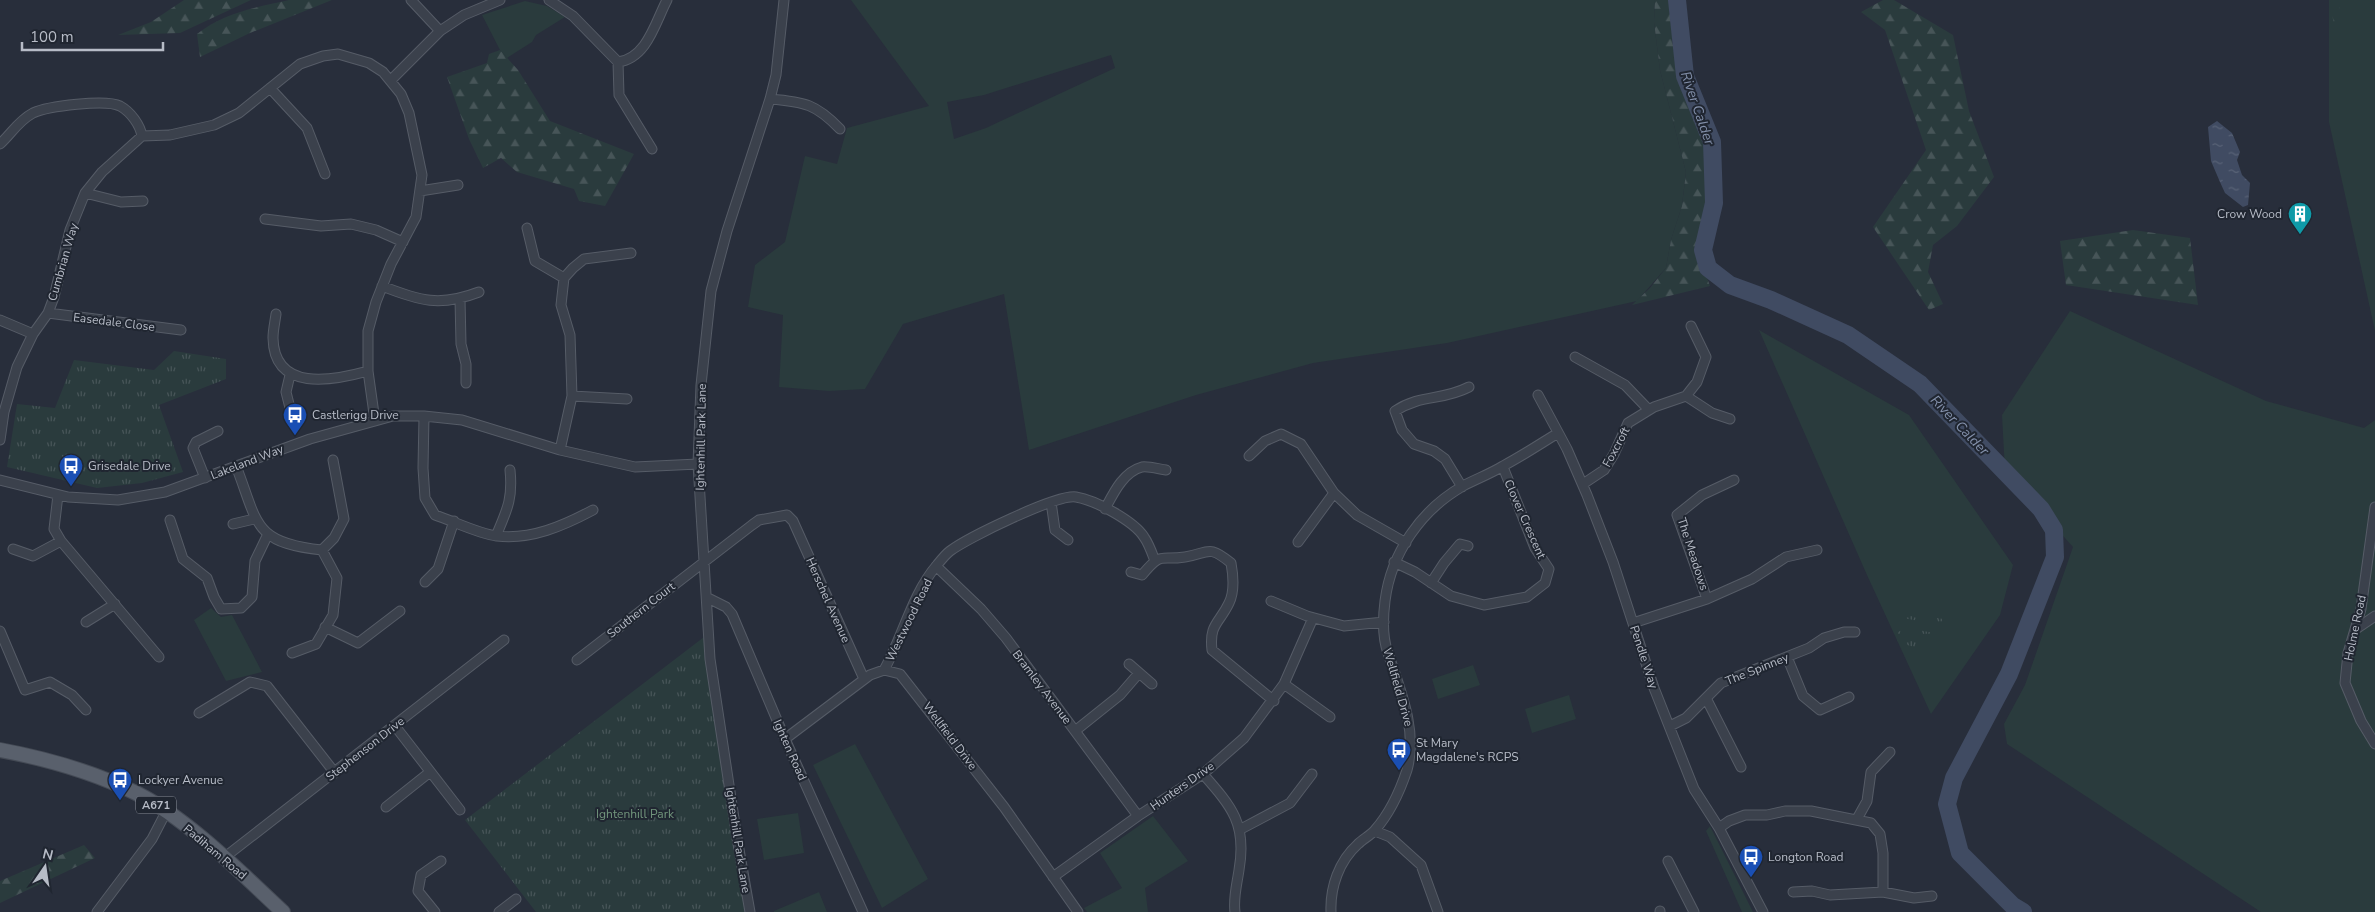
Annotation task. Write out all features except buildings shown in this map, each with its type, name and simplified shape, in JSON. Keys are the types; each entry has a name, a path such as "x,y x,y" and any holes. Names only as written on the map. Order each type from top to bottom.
{"main road":[{"name":"Padiham Road","path":"0,750 34,756 90,773 139,795 166,812 225,857 283,912"}],"street":[{"path":"411,0 440,30"},
{"path":"391,80 440,30 464,15 500,0"},
{"path":"550,0 573,16 618,62 619,95 652,150"},
{"path":"618,62 627,61 642,50 667,0"},
{"name":"Ightenhill Park Lane","path":"750,912 710,659 706,559 698,464 701,385 711,291 727,231 770,99 776,75 784,0"},
{"path":"0,144 16,124 36,112 50,108 87,104 113,104 120,106 140,127 142,136 170,135 214,126 239,113 300,64 323,56 338,54 368,63 391,80 401,94 409,113 422,175 416,216 382,286 368,331 368,371 375,421"},
{"path":"270,88 307,128 325,160 325,174"},
{"path":"770,99 789,101 822,111 840,129"},
{"name":"Cumbrian Way","path":"0,440 2,411 17,367 33,334 48,313 70,230 85,193 108,166 142,136"},
{"path":"420,191 458,185"},
{"path":"85,193 121,202 144,201"},
{"path":"265,219 314,225 351,224 376,230 403,242"},
{"path":"528,228 535,261 564,278"},
{"path":"560,450 572,396 570,335 561,305 564,278 584,259 631,253"},
{"path":"382,286 412,298 435,302 460,299 479,292"},
{"path":"460,299 461,344 466,383"},
{"name":"Easedale Close","path":"48,313 181,330"},
{"path":"276,314 273,338 277,359 290,375 312,379 342,378 368,371"},
{"path":"0,320 33,334"},
{"path":"1691,326 1706,357 1697,382 1686,396 1712,413 1730,419"},
{"path":"1575,357 1625,385 1649,410"},
{"path":"290,375 286,392 292,416"},
{"path":"1462,487 1445,459 1434,451 1414,444 1402,430 1395,411 1409,402 1453,395 1469,387"},
{"name":"Pendle Way","path":"1538,395 1582,484 1613,562 1654,688 1694,790 1719,828 1763,912"},
{"path":"572,396 627,399"},
{"name":"Foxcroft","path":"1582,484 1604,470 1614,454 1628,423 1649,410 1686,396"},
{"name":"Lakeland Way","path":"0,480 58,494 118,500 165,492 310,439 393,416 424,416 462,420 560,450 635,467 698,464"},
{"path":"424,416 423,468 425,498 435,515 496,536 523,536 562,526 592,510"},
{"path":"205,478 193,448 196,442 218,431"},
{"name":"Wellfield Drive","path":"1331,912 1333,887 1341,866 1358,844 1375,831 1395,801 1407,767 1411,734 1399,684 1386,648 1384,622 1388,582 1394,562 1418,524 1462,487 1502,467 1558,433"},
{"path":"1249,456 1265,441 1281,434 1301,444 1334,493 1357,515 1406,543"},
{"path":"322,550 334,538 344,519 333,460"},
{"path":"236,466 254,519 271,538 298,548 322,550 336,578 333,615 316,644 292,653"},
{"path":"1105,509 1115,490 1126,477 1142,467 1166,470"},
{"name":"Clover Crescent","path":"1394,562 1416,572 1451,596 1484,604 1527,597 1546,584 1549,570 1536,548 1502,467"},
{"path":"496,536 508,507 512,490 510,470"},
{"name":"The Meadows","path":"1734,480 1702,495 1678,515 1705,599 1752,578 1786,557 1817,550"},
{"path":"1298,542 1334,493"},
{"path":"58,494 54,529 61,541 159,657"},
{"name":"Westwood Road","path":"884,670 898,644 924,584 950,550 998,524 1051,502 1075,497 1122,517 1144,536 1155,561"},
{"path":"1051,502 1055,530 1068,540"},
{"name":"Holme Road","path":"2375,507 2361,609 2348,653 2345,682 2361,720 2375,744"},
{"name":"Southern Court","path":"577,660 756,522 784,515 793,521"},
{"path":"233,524 254,519"},
{"path":"170,520 183,559 207,578 221,610 241,608 252,597 255,561 268,534"},
{"path":"425,582 438,569 454,521"},
{"name":"Herschel Avenue","path":"793,521 864,679"},
{"path":"13,549 33,556 61,541"},
{"path":"1431,583 1444,562 1460,544 1468,546"},
{"path":"1131,572 1142,575 1155,561 1162,557 1186,557 1205,550 1220,554 1231,562 1233,575 1230,601 1210,634 1212,650 1274,701"},
{"name":"Bramley Avenue","path":"936,566 981,609 1006,638 1138,816"},
{"name":"Ighten Road","path":"708,598 726,607 732,614 862,912"},
{"path":"1633,622 1705,599"},
{"path":"1271,600 1313,618 1344,626 1384,622"},
{"path":"86,622 115,604"},
{"path":"325,627 358,643 400,612"},
{"path":"2356,629 2375,616"},
{"name":"Hunters Drive","path":"1053,877 1138,816 1204,774 1244,738 1274,701 1284,684 1313,618"},
{"path":"0,631 25,690 50,682 72,695 86,710"},
{"name":"The Spinney","path":"1670,726 1686,718 1721,683 1809,648 1824,638 1844,632 1855,632"},
{"name":"Stephenson Drive","path":"225,857 504,640"},
{"path":"1786,657 1803,696 1820,710 1849,697"},
{"path":"1129,664 1152,684"},
{"path":"785,739 864,679 884,670"},
{"name":"Wellfield Drive","path":"884,670 900,674 918,695 1078,912"},
{"path":"1075,731 1120,696 1139,673"},
{"path":"199,713 250,682 267,686 335,773"},
{"path":"1284,684 1330,717"},
{"path":"1706,698 1741,766"},
{"path":"395,726 460,810"},
{"path":"1857,819 1867,801 1871,772 1890,752"},
{"path":"386,807 430,772"},
{"path":"1204,774 1226,800 1241,829 1241,863 1234,904 1235,912"},
{"path":"1241,829 1290,803 1312,774"},
{"path":"1719,828 1729,820 1745,814 1767,815 1785,811 1811,811 1872,823 1880,834 1884,853 1883,892"},
{"path":"97,912 152,839 166,812"},
{"path":"1375,831 1390,837 1421,865 1438,912"},
{"path":"435,912 418,891 421,875 441,861"},
{"path":"1668,861 1694,912"},
{"path":"1793,892 1837,895 1883,892 1914,898 1932,896"},
{"path":"498,912 516,899"}],"green space":[{"path":"184,0 251,0 180,33 118,35 151,22"},
{"path":"289,0 332,0 250,33 200,57 197,34 207,27 241,12"},
{"path":"851,0 1655,0 1654,22 1660,70 1686,172 1682,206 1671,240 1666,268 1637,301 1447,343 1313,363 1196,395 1029,450 1004,294 903,324 865,389 829,391 779,387 783,315 748,307 755,265 785,242 805,156 837,164 847,128 929,106","holes":["1111,55 1115,68 986,128 954,139 947,102 984,95"]},
{"path":"1655,0 1674,0 1672,40 1681,89 1708,151 1709,206 1698,253 1710,286 1632,305 1650,288 1666,268 1671,240 1682,206 1686,172 1660,70 1654,22"},
{"path":"1883,0 1894,0 1953,35 1969,111 1994,177 1957,226 1933,245 1928,272 1943,304 1929,310 1873,227 1926,150 1885,30 1861,12"},
{"path":"2329,0 2375,0 2375,331 2329,122"},
{"path":"2329,0 2342,0 2334,24"},
{"path":"525,1 547,6 565,17 536,35 532,42 507,58 500,50 482,15"},
{"path":"500,50 518,70 550,121 634,154 605,206 579,201 574,189 517,172 501,158 483,168 469,139 447,77 487,63 489,54"},
{"path":"2133,230 2190,238 2198,305 2066,285 2060,241"},
{"path":"2070,311 2266,401 2364,428 2375,420 2375,912 2261,912 2007,744 2004,724 2025,685 2073,547 2005,471 2002,415"},
{"path":"1759,330 1909,415 2013,565 2000,615 1931,714 1867,575"},
{"path":"174,351 226,359 226,379 159,405 183,472 142,483 97,488 7,467 17,404 55,408 74,360 154,370"},
{"path":"211,608 221,617 232,615 262,672 226,681 194,620"},
{"path":"1898,611 1943,619 1942,625 1897,617"},
{"path":"1907,628 1934,633 1932,649 1928,651 1923,646 1913,647 1897,641 1898,632"},
{"name":"Ightenhill Park","path":"708,634 751,912 536,912 465,820"},
{"path":"1473,665 1480,685 1438,699 1432,679"},
{"path":"1569,695 1576,719 1532,733 1525,709"},
{"path":"855,744 928,879 882,908 813,765"},
{"path":"798,813 804,853 764,860 757,819"},
{"path":"1153,816 1188,861 1145,888 1148,912 1087,912 1084,908 1122,888 1100,853"},
{"path":"1710,826 1753,912 1742,912 1706,831"},
{"path":"84,845 95,858 0,903 0,881"},
{"path":"819,892 827,912 774,912 774,911"}],"water":[{"path":"2217,121 2232,133 2240,152 2237,160 2242,175 2250,183 2248,205 2243,207 2225,193 2211,161 2208,127"}],"waterway":[{"name":"River Calder","path":"1677,0 1685,76 1712,142 1714,203 1703,250 1708,268 1730,285 1771,300 1848,335 1920,384 2041,509 2054,530 2055,557 2009,674 1954,778 1947,804 1960,853 2013,906 2023,912"}],"place":[{"name":"Crow Wood","path":"2300,235"},
{"name":"Castlerigg Drive","path":"295,436"},
{"name":"Grisedale Drive","path":"71,487"},
{"name":"St Mary Magdalene's RCPS","path":"1399,771"},
{"name":"Lockyer Avenue","path":"120,801"},
{"name":"Longton Road","path":"1751,878"}]}
